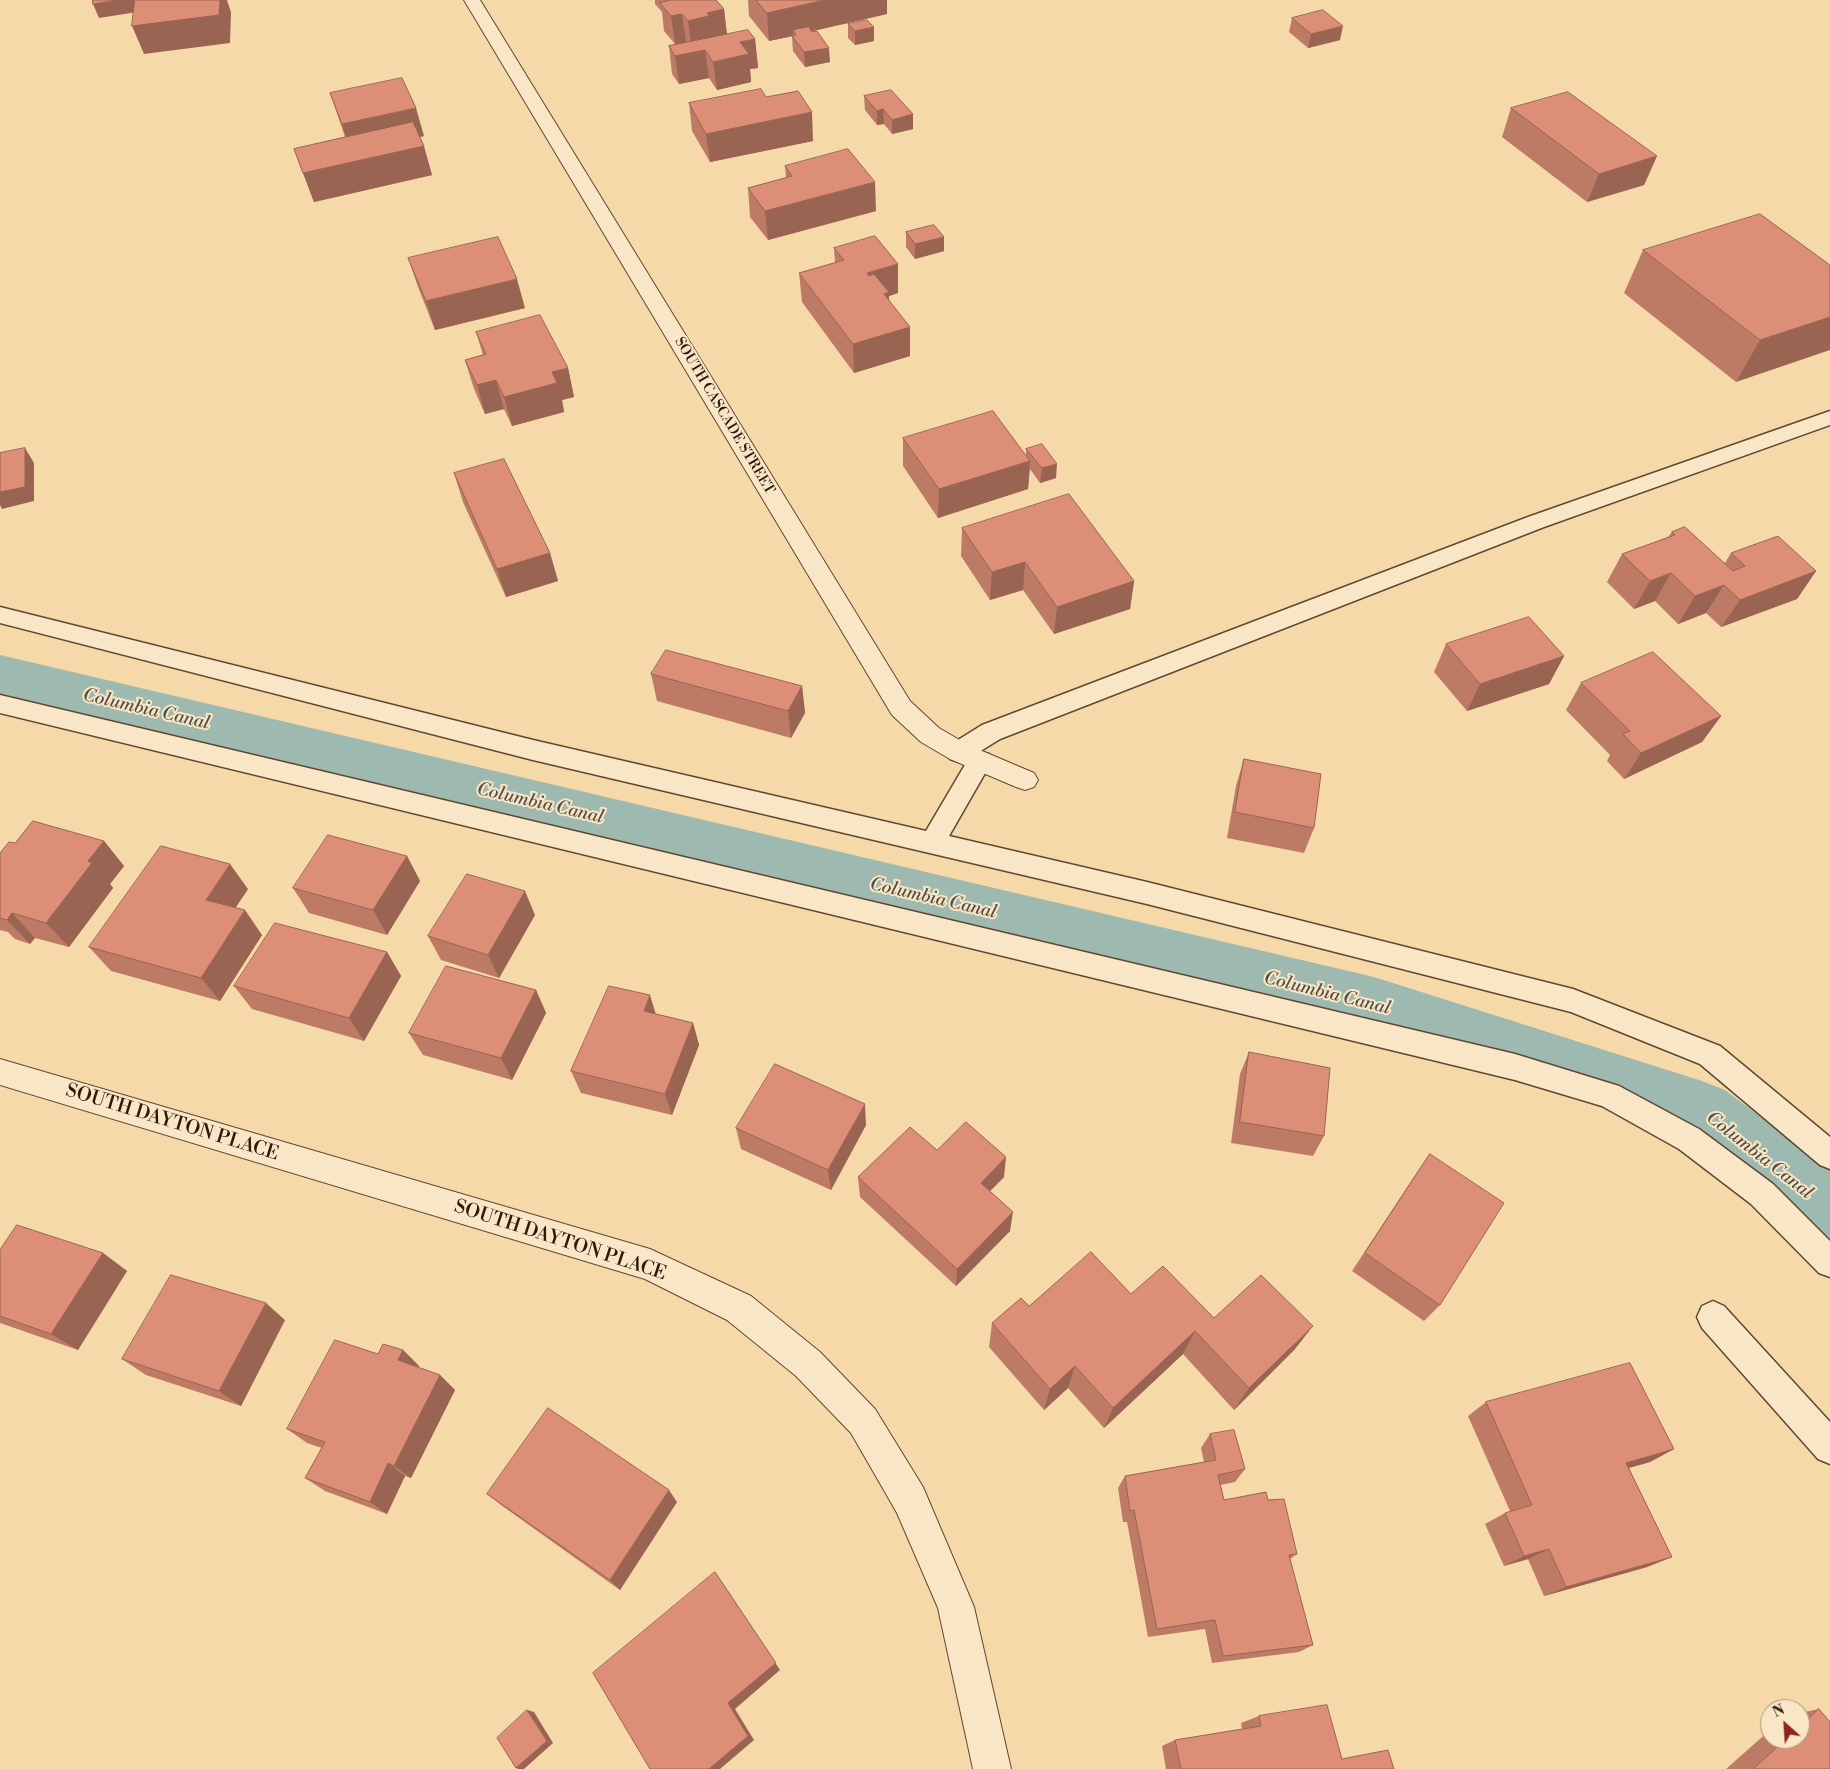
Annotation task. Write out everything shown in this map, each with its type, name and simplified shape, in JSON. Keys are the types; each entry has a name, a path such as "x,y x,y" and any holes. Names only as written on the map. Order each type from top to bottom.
{"street":[{"name":"SOUTH CASCADE STREET","path":"472,0 901,708 930,735 970,757 1025,780"},
{"name":"SOUTH DAYTON PLACE","path":"0,1072 650,1265 739,1308 808,1364 863,1421 910,1500 956,1607 992,1769"}],"lane":[{"path":"932,843 970,757 991,732 1536,522 1830,418"},
{"path":"0,614 533,750 1156,895 1573,1001 1710,1055 1830,1155"},
{"path":"0,704 1515,1067 1609,1095 1689,1139 1762,1194 1830,1262"},
{"path":"1713,1317 1830,1447"}],"building":[{"path":"93,0 119,0 93,4"},
{"path":"135,0 220,0 219,15 132,26"},
{"path":"671,0 716,0 724,9 707,13 709,16 688,21 682,14 671,16 660,3"},
{"path":"756,0 825,0 767,13"},
{"path":"1323,10 1343,26 1311,34 1292,18"},
{"path":"867,20 874,27 855,31 848,24"},
{"path":"809,27 812,32 817,31 829,48 804,52 792,36 796,35 793,30"},
{"path":"748,30 755,39 740,42 749,54 713,62 705,50 675,56 669,46"},
{"path":"402,78 416,108 342,124 330,93"},
{"path":"761,89 766,97 798,91 812,112 706,134 689,103"},
{"path":"891,90 913,114 892,120 883,109 877,111 864,96"},
{"path":"1568,92 1657,156 1599,174 1511,108"},
{"path":"413,122 424,146 303,173 294,149"},
{"path":"848,149 875,182 765,211 748,188 792,176 785,166"},
{"path":"1760,214 1830,265 1830,317 1760,340 1643,250"},
{"path":"934,225 944,237 915,244 906,232"},
{"path":"875,236 898,264 867,273 869,276 874,274 889,292 884,294 910,327 853,344 799,273 844,260 834,248"},
{"path":"498,237 517,279 426,301 408,258"},
{"path":"540,315 568,368 552,372 557,383 504,397 496,380 477,385 465,360 486,354 476,332"},
{"path":"993,411 1030,461 939,489 903,438"},
{"path":"1042,444 1057,464 1042,468 1026,449"},
{"path":"25,448 25,487 0,492 0,453"},
{"path":"504,459 550,553 497,569 454,473"},
{"path":"1069,494 1134,581 1057,607 1025,562 992,572 962,528"},
{"path":"1685,527 1733,571 1745,566 1731,553 1778,536 1816,571 1740,600 1724,585 1695,596 1671,573 1650,581 1622,554 1675,535 1672,532"},
{"path":"1529,617 1564,656 1480,684 1446,644"},
{"path":"666,650 802,686 788,711 651,674"},
{"path":"1653,652 1721,716 1641,753 1623,734 1630,731 1581,683"},
{"path":"1244,759 1321,774 1314,828 1235,812"},
{"path":"33,821 104,841 88,861 92,863 46,923 12,913 7,920 0,918 0,853 9,842 15,843"},
{"path":"328,835 407,856 373,910 293,888"},
{"path":"161,846 230,864 206,900 245,910 201,978 89,947"},
{"path":"467,874 525,891 488,955 428,936"},
{"path":"275,923 387,952 349,1018 234,986"},
{"path":"446,966 536,990 501,1058 409,1033"},
{"path":"609,986 650,995 644,1011 693,1023 665,1094 571,1071"},
{"path":"1249,1052 1330,1068 1324,1136 1240,1122"},
{"path":"775,1064 865,1104 828,1170 736,1128"},
{"path":"966,1122 1006,1157 981,1183 1013,1212 957,1269 858,1177 910,1127 937,1150"},
{"path":"1430,1154 1504,1203 1440,1305 1365,1253"},
{"path":"17,1225 103,1253 51,1334 0,1316 0,1250"},
{"path":"1091,1252 1131,1294 1163,1266 1214,1318 1261,1275 1313,1326 1249,1388 1195,1331 1113,1408 1075,1366 1050,1389 992,1323 1021,1298 1029,1306"},
{"path":"171,1275 266,1303 219,1391 122,1359"},
{"path":"335,1340 378,1354 383,1344 403,1350 398,1360 440,1375 394,1466 388,1463 370,1502 305,1478 325,1442 287,1429"},
{"path":"1630,1363 1674,1449 1626,1463 1672,1557 1566,1587 1549,1549 1524,1556 1505,1513 1532,1505 1486,1402"},
{"path":"548,1408 669,1490 610,1580 487,1494"},
{"path":"1234,1430 1245,1469 1218,1475 1224,1500 1266,1492 1268,1500 1284,1499 1297,1554 1289,1555 1313,1645 1223,1656 1215,1620 1157,1629 1134,1510 1130,1511 1125,1476 1216,1460 1210,1434"},
{"path":"715,1572 776,1663 728,1703 748,1736 709,1769 650,1769 593,1673"},
{"path":"1327,1705 1342,1759 1388,1750 1394,1769 1181,1769 1175,1740 1261,1726 1259,1716"},
{"path":"1819,1709 1830,1722 1830,1769 1753,1769 1775,1749 1810,1749 1810,1718"},
{"path":"527,1710 547,1741 516,1768 497,1738"}],"waterway":[{"name":"Columbia Canal","path":"0,675 1374,1004 1702,1111 1830,1210"}]}
